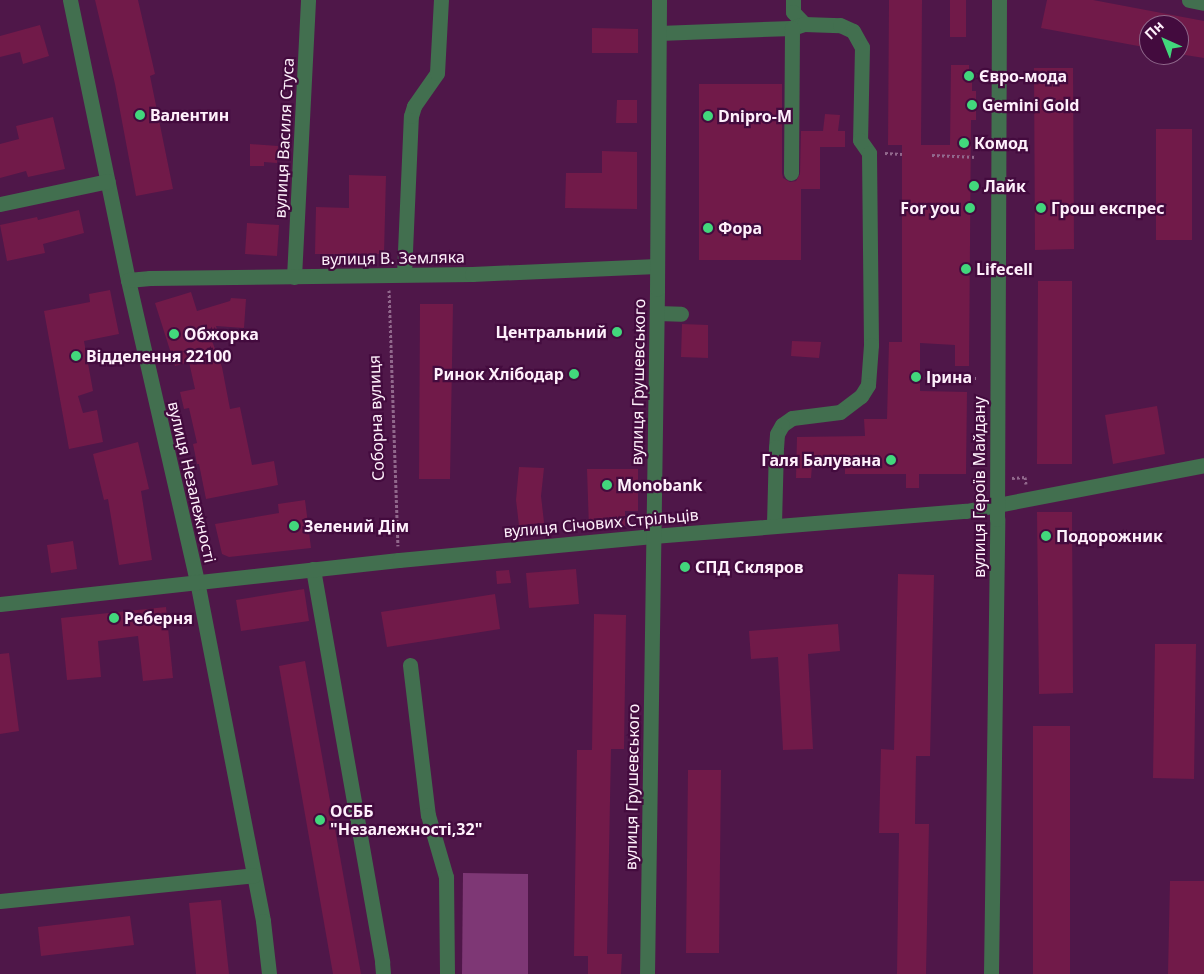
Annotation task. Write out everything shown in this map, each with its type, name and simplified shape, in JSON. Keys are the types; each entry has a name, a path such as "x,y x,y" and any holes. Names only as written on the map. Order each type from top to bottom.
{"street":[{"name":"вулиця Незалежності","path":"70,0 128,280 197,581 254,875 269,974"},
{"name":"вулиця Василя Стуса","path":"294,277 308,0"},
{"path":"404,274 411,116 414,106 437,73 441,0"},
{"name":"вулиця Грушевського","path":"647,974 657,313 659,0"},
{"path":"791,173 798,26 793,12 793,0"},
{"name":"вулиця Героїв Майдану","path":"990,974 997,505 999,0"},
{"path":"1189,0 1204,3"},
{"path":"659,33 840,25 853,31 862,47 860,140 869,153 871,345 868,385 861,396 840,412 792,418 782,425 777,434 774,526"},
{"path":"0,204 108,181"},
{"name":"вулиця В. Земляка","path":"128,280 150,278 294,277 642,269 657,266"},
{"path":"657,313 681,314"},
{"name":"вулиця Січових Стрільців","path":"0,604 399,560 653,536 966,510 1204,466"},
{"path":"313,569 382,962 382,974"},
{"path":"410,665 428,815 446,877 447,974"},
{"path":"0,901 254,875"}],"path":[{"path":"932,155 977,157"},
{"name":"Соборна вулиця","path":"388,275 399,560"},
{"path":"920,378 976,378"}],"shaded area":[{"path":"463,873 528,874 528,974 462,974"}],"building":[{"path":"95,0 138,0 155,74 150,76 173,189 136,196 115,84"},
{"path":"889,0 922,0 921,145 950,145 951,65 969,65 969,72 972,72 972,91 976,91 976,120 971,120 969,366 955,366 955,345 920,343 920,391 967,392 966,474 919,474 919,488 906,488 906,474 845,474 845,466 812,466 811,478 796,478 797,437 865,436 864,419 887,419 889,342 902,342 902,145 888,145"},
{"path":"950,0 966,0 966,37 950,37"},
{"path":"1047,0 1093,0 1172,15 1139,15 1139,46 1041,28"},
{"path":"1189,18 1204,21 1204,58 1189,56"},
{"path":"40,25 49,56 23,64 20,52 0,57 0,36"},
{"path":"592,28 638,29 638,53 592,53"},
{"path":"1034,68 1073,68 1074,249 1035,250"},
{"path":"699,84 782,84 782,173 783,178 790,182 796,181 800,174 801,131 823,131 825,114 840,115 838,131 845,131 845,147 820,147 820,189 801,189 801,260 699,260"},
{"path":"617,100 637,100 637,123 616,123"},
{"path":"53,117 65,169 28,177 26,171 0,178 0,144 19,139 16,126"},
{"path":"1156,129 1192,129 1192,240 1156,240"},
{"path":"250,144 278,146 277,163 264,162 264,166 250,166"},
{"path":"602,151 637,152 637,209 565,208 566,173 602,173"},
{"path":"349,175 386,176 384,254 315,254 316,207 349,208"},
{"path":"79,210 84,233 43,244 45,253 7,261 0,225 37,217 38,220"},
{"path":"247,223 279,225 277,256 245,254"},
{"path":"1038,281 1072,281 1072,464 1037,464"},
{"path":"110,290 119,334 84,341 93,391 78,396 83,413 97,410 103,442 69,449 44,311 90,302 89,294"},
{"path":"191,292 197,311 230,301 231,298 246,299 244,328 216,326 220,339 212,341 222,367 230,409 240,407 252,465 274,461 278,485 206,499 193,444 197,443 189,408 184,409 180,392 195,389 189,362 175,366 155,303"},
{"path":"420,304 453,304 450,479 419,479"},
{"path":"682,324 708,325 708,358 681,357"},
{"path":"792,341 821,342 819,358 791,356"},
{"path":"1157,406 1165,454 1113,464 1105,415"},
{"path":"138,442 149,489 141,491 152,560 119,565 108,499 104,500 93,454"},
{"path":"519,467 544,468 541,496 545,531 520,534 516,500"},
{"path":"587,469 638,469 638,511 625,511 625,526 589,528"},
{"path":"305,500 311,548 229,557 222,554 215,524 279,513 278,504"},
{"path":"1037,512 1072,512 1073,693 1039,694"},
{"path":"73,541 77,569 51,573 47,545"},
{"path":"576,569 579,604 529,608 526,573"},
{"path":"509,570 511,583 497,584 496,571"},
{"path":"898,574 934,575 930,756 916,756 915,824 929,824 926,974 897,974 899,833 879,833 881,749 894,750"},
{"path":"304,589 309,621 241,631 236,600"},
{"path":"495,594 500,629 387,647 381,612"},
{"path":"166,607 173,678 143,681 138,636 98,641 101,677 67,680 61,618"},
{"path":"594,614 626,615 624,749 611,749 607,954 622,954 621,974 588,974 588,956 574,956 577,750 592,750"},
{"path":"838,624 840,651 808,654 813,749 783,750 778,657 751,659 749,631"},
{"path":"1155,644 1196,644 1194,779 1153,778"},
{"path":"9,653 19,731 0,734 0,654"},
{"name":"ОСББ \"Незалежності,32\"","path":"305,661 361,974 333,974 279,666"},
{"path":"1033,726 1070,726 1070,974 1033,974"},
{"path":"688,770 721,770 719,953 686,953"},
{"path":"1170,881 1204,881 1204,974 1168,974"},
{"path":"221,900 229,974 196,974 189,903"},
{"path":"130,916 134,945 41,956 38,927"}],"place":[{"name":"Євро-мода","path":"969,76"},
{"name":"Gemini Gold","path":"972,105"},
{"name":"Валентин","path":"140,115"},
{"name":"Dnipro-M","path":"708,116"},
{"name":"Комод","path":"964,143"},
{"name":"Лайк","path":"974,186"},
{"name":"For you","path":"970,208"},
{"name":"Грош експрес","path":"1041,208"},
{"name":"Фора","path":"708,228"},
{"name":"Lifecell","path":"966,269"},
{"name":"Центральний","path":"617,332"},
{"name":"Обжорка","path":"174,334"},
{"name":"Відделення 22100","path":"76,356"},
{"name":"Ринок Хлібодар","path":"574,374"},
{"name":"Ірина","path":"916,377"},
{"name":"Галя Балувана","path":"891,460"},
{"name":"Monobank","path":"607,485"},
{"name":"Зелений Дім","path":"294,526"},
{"name":"Подорожник","path":"1046,536"},
{"name":"СПД Скляров","path":"685,567"},
{"name":"Реберня","path":"114,618"},
{"name":"ОСББ \"Незалежності,32\"","path":"320,820"}]}
